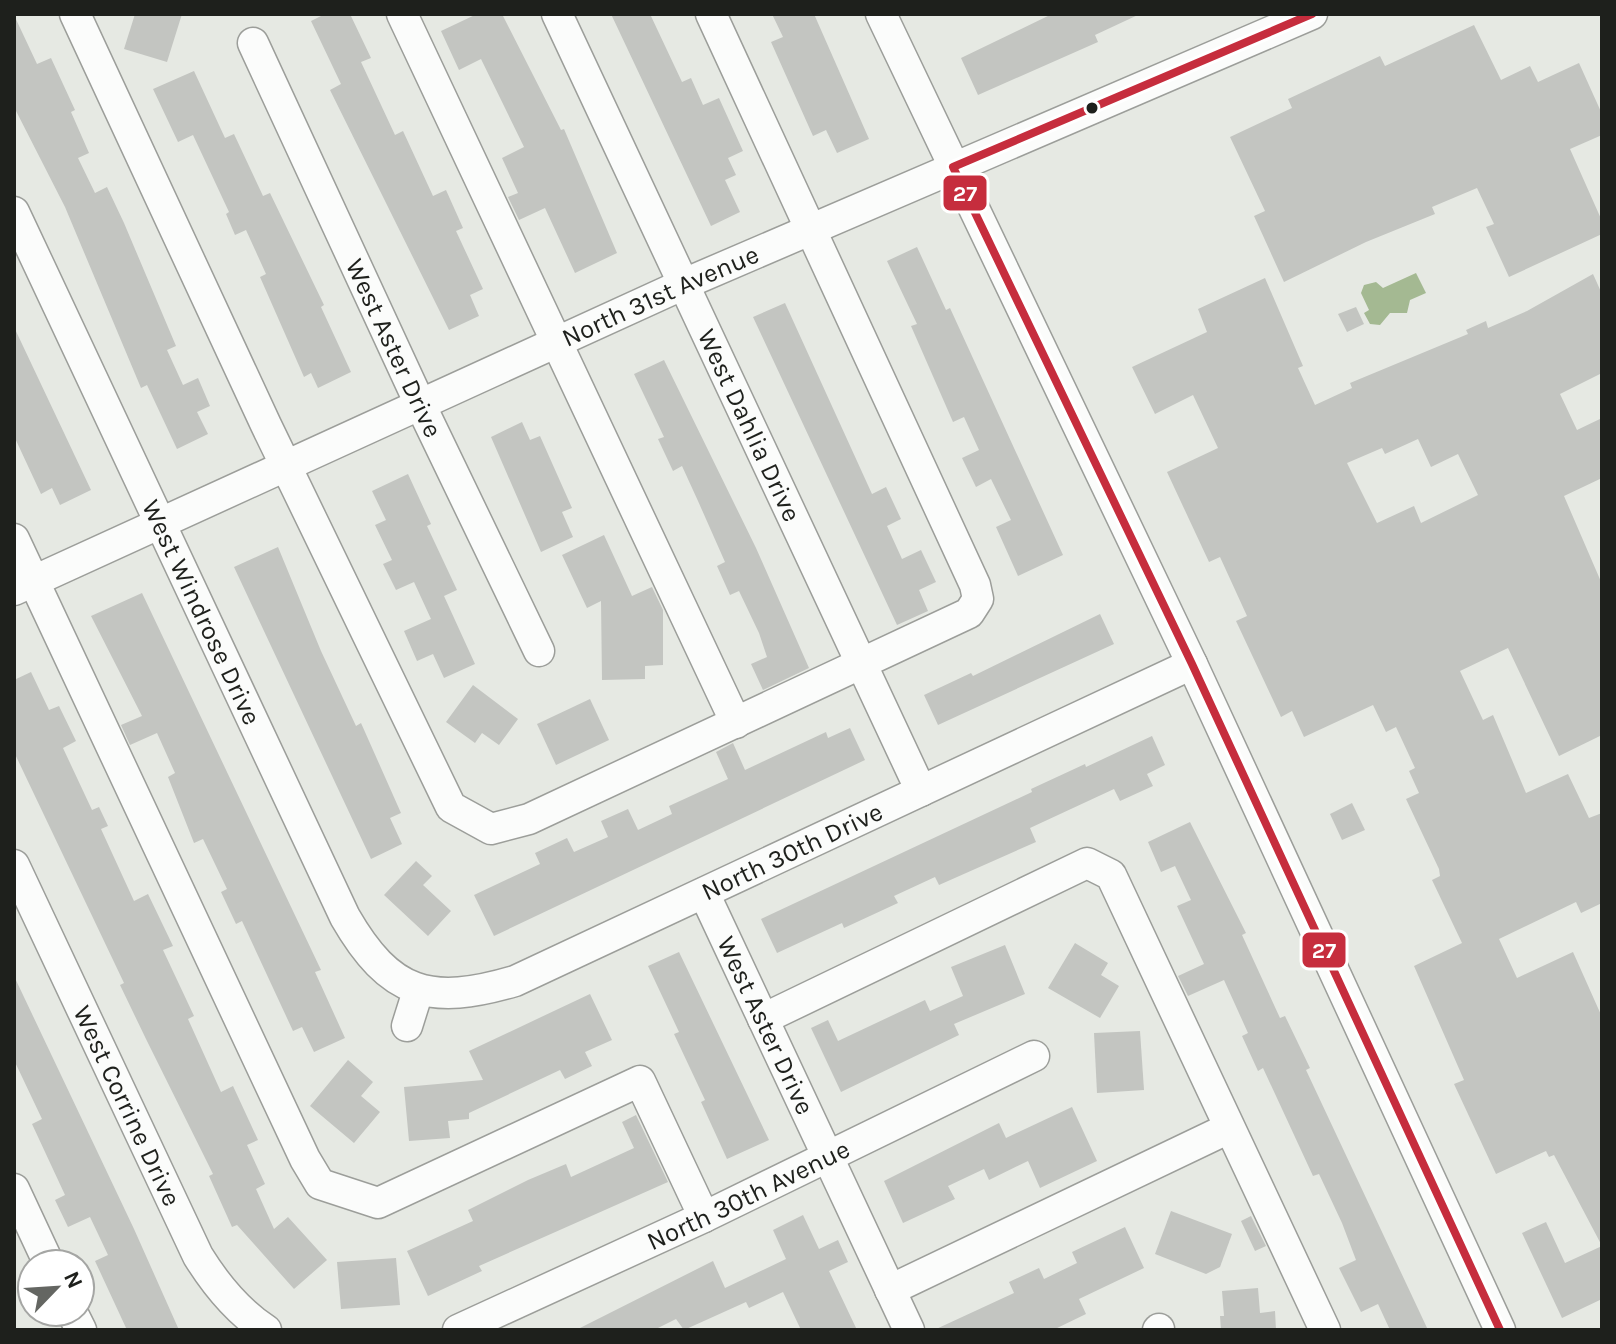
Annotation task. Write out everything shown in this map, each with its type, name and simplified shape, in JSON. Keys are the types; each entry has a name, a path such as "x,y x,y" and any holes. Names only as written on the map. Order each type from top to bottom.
{"street":[{"path":"75,14 286,465 451,807 491,829 529,819 969,613 978,599 975,585 711,14"},
{"path":"402,14 736,723"},
{"name":"West Dahlia Drive","path":"557,14 921,791"},
{"path":"881,14 1192,664 1500,1330"},
{"name":"North 31st Avenue","path":"24,585 684,284 1312,14"},
{"name":"West Aster Drive","path":"253,43 420,404 539,651"},
{"name":"West Windrose Drive","path":"14,212 345,917 375,962 418,991"},
{"path":"14,539 24,585 320,1184 378,1203 640,1081 704,1217"},
{"name":"North 30th Drive","path":"418,991 452,994 515,981 1192,664"},
{"path":"763,1019 1087,863 1111,875 1227,1129 1325,1330"},
{"name":"West Corrine Drive","path":"14,865 198,1256 215,1283 248,1319 266,1330"},
{"name":"West Aster Drive","path":"704,893 909,1330"},
{"path":"407,1026 418,991"},
{"name":"North 30th Avenue","path":"458,1330 704,1217 1034,1056"},
{"path":"890,1290 1227,1129"},
{"path":"14,1189 42,1248"}],"shaded area":[{"path":"1416,273 1426,293 1410,300 1407,313 1390,313 1380,325 1370,324 1364,313 1369,310 1361,293 1364,285 1376,282 1383,288"}],"building":[{"path":"135,14 182,14 167,62 124,49"},
{"path":"325,14 350,14 371,58 361,62 395,135 403,131 433,196 446,190 463,228 456,231 483,289 470,295 479,316 449,330 330,90 341,84 311,21"},
{"path":"477,14 502,14 561,130 564,129 617,253 575,273 545,208 519,220 508,197 518,193 502,158 524,147 481,59 459,70 441,31"},
{"path":"611,14 650,14 682,82 691,78 703,105 719,98 743,151 728,158 736,175 725,180 740,212 711,226"},
{"path":"772,14 814,14 869,139 837,153 826,130 813,136 771,42 783,37"},
{"path":"1052,14 1140,14 1095,35 1098,42 978,95 961,58"},
{"path":"14,15 37,64 51,58 75,110 71,112 89,153 78,158 95,193 107,187 124,223 176,346 167,350 183,385 198,378 210,406 197,412 208,434 177,449 147,385 141,388 65,207 14,107"},
{"path":"1474,25 1501,80 1530,66 1538,82 1579,63 1602,114 1602,135 1570,149 1602,221 1602,234 1509,277 1486,227 1494,224 1477,188 1432,207 1435,214 1366,242 1284,282 1254,216 1265,211 1230,137 1292,108 1288,99 1380,56 1385,66"},
{"path":"194,71 225,138 234,134 263,196 270,193 324,305 321,307 351,372 318,388 311,373 304,377 260,277 266,274 246,230 235,235 226,214 229,212 193,135 178,142 153,89"},
{"path":"917,247 946,310 950,308 1063,555 1018,576 996,527 1011,520 991,479 976,487 962,458 979,450 964,417 953,422 911,326 917,324 887,261"},
{"path":"1593,274 1602,294 1602,373 1560,394 1577,430 1602,418 1602,478 1564,496 1602,584 1602,735 1559,756 1508,648 1460,671 1483,720 1493,715 1526,793 1568,774 1589,818 1602,813 1602,903 1581,913 1576,902 1499,939 1517,978 1573,952 1602,1017 1602,1246 1554,1155 1549,1157 1546,1151 1496,1174 1454,1084 1464,1080 1414,966 1462,943 1432,880 1440,876 1439,869 1406,799 1419,793 1409,771 1415,768 1396,727 1386,732 1373,705 1304,737 1292,711 1281,717 1236,621 1247,616 1220,557 1209,562 1167,472 1218,448 1193,395 1155,414 1132,367 1207,332 1198,309 1265,278 1303,366 1298,368 1315,405 1352,388 1350,383 1468,334 1466,330 1486,321 1488,328 1527,311","holes":["1418,439 1431,467 1458,454 1478,495 1421,523 1414,506 1377,523 1347,463 1382,448 1385,454"]},
{"path":"785,303 872,494 886,487 901,519 887,526 902,559 921,550 936,582 919,590 928,611 897,625 753,317"},
{"path":"1356,307 1364,324 1347,332 1338,314"},
{"path":"14,327 91,490 60,505 52,488 41,494 14,436"},
{"path":"664,360 756,548 809,668 763,690 751,664 767,657 759,633 739,591 730,595 717,566 725,562 682,466 673,471 658,439 664,437 634,374"},
{"path":"522,422 530,440 540,436 572,508 562,512 573,537 541,552 491,437"},
{"path":"408,474 431,524 427,526 457,590 444,596 475,664 444,678 433,654 417,661 404,631 431,619 414,582 396,590 383,564 392,560 375,525 386,520 372,491"},
{"path":"604,535 632,596 652,587 663,610 663,665 645,666 645,679 602,680 601,601 587,608 562,555"},
{"path":"278,547 321,651 356,726 361,723 401,813 390,818 402,844 371,859 234,567"},
{"path":"142,593 321,970 315,972 345,1038 314,1052 302,1027 293,1031 242,921 236,924 221,892 227,889 203,839 194,843 168,777 175,773 157,733 130,745 121,725 142,716 91,616"},
{"path":"1100,614 1114,644 938,725 924,695 971,673 973,676"},
{"path":"31,672 49,710 59,706 76,741 63,748 92,810 99,807 108,826 101,829 134,901 148,894 173,946 163,950 194,1016 188,1019 221,1092 233,1086 258,1140 247,1145 265,1184 256,1189 274,1229 288,1217 327,1260 294,1289 237,1225 232,1227 209,1176 213,1174 120,985 124,983 14,752 14,680"},
{"path":"473,685 518,719 499,745 482,733 475,743 446,722"},
{"path":"590,699 609,740 556,765 537,724"},
{"path":"850,728 865,760 494,936 474,895 540,864 535,853 567,838 574,852 608,837 601,821 628,809 638,830 672,814 669,806 728,779 716,752 733,743 745,770 826,732 828,738"},
{"path":"1152,736 1165,765 1147,774 1153,786 1120,801 1114,789 1030,828 1036,842 939,885 935,877 894,896 898,903 844,928 842,923 777,953 761,919 1032,792 1031,789"},
{"path":"1352,803 1365,830 1342,840 1330,814"},
{"path":"1190,822 1246,933 1242,935 1280,1018 1285,1016 1310,1068 1306,1070 1428,1330 1390,1330 1378,1304 1361,1312 1339,1268 1356,1260 1342,1223 1319,1174 1313,1176 1263,1068 1258,1071 1242,1036 1248,1033 1224,980 1188,996 1178,976 1204,964 1177,906 1191,900 1175,866 1161,872 1148,842"},
{"path":"416,861 432,876 423,885 451,911 428,936 384,895"},
{"path":"1075,943 1108,963 1101,975 1119,986 1100,1018 1048,988"},
{"path":"1005,945 1025,994 954,1024 959,1035 841,1092 811,1028 828,1020 838,1041 925,1000 930,1011 963,996 951,967"},
{"path":"679,952 769,1140 727,1159 701,1102 705,1100 674,1034 679,1032 648,966"},
{"path":"14,976 179,1330 127,1330 96,1263 108,1255 90,1217 68,1227 55,1200 65,1195 32,1124 42,1119 14,1060"},
{"path":"590,994 612,1040 585,1052 592,1066 565,1079 560,1070 469,1113 469,1119 448,1121 450,1138 409,1141 404,1087 483,1080 469,1051"},
{"path":"1140,1031 1144,1090 1097,1093 1094,1033"},
{"path":"348,1060 373,1082 361,1096 380,1112 354,1143 310,1106"},
{"path":"1072,1107 1097,1161 1040,1188 1028,1161 989,1180 984,1169 948,1186 955,1199 903,1223 884,1181 999,1123 1006,1138"},
{"path":"636,1115 668,1182 479,1266 482,1271 428,1296 407,1251 473,1221 468,1210 528,1180 566,1164 571,1177 634,1148 622,1122"},
{"path":"1171,1211 1232,1234 1220,1267 1206,1274 1155,1254"},
{"path":"803,1215 819,1249 838,1240 848,1262 829,1271 857,1330 801,1330 783,1292 749,1308 746,1302 684,1330 676,1319 654,1330 576,1330 713,1261 725,1288 786,1259 773,1230"},
{"path":"1251,1216 1266,1246 1255,1251 1241,1221"},
{"path":"1546,1222 1565,1263 1602,1246 1602,1299 1562,1318 1522,1233"},
{"path":"1125,1227 1144,1268 1079,1299 1086,1314 1053,1330 934,1330 1014,1293 1009,1282 1039,1268 1044,1279 1077,1263 1072,1252"},
{"path":"396,1258 400,1305 341,1309 337,1262"},
{"path":"1258,1288 1260,1313 1275,1311 1276,1330 1221,1330 1220,1316 1224,1316 1222,1291"}],"transit line":[{"name":"27","path":"1312,14 953,167 1192,664 1500,1330"}]}
